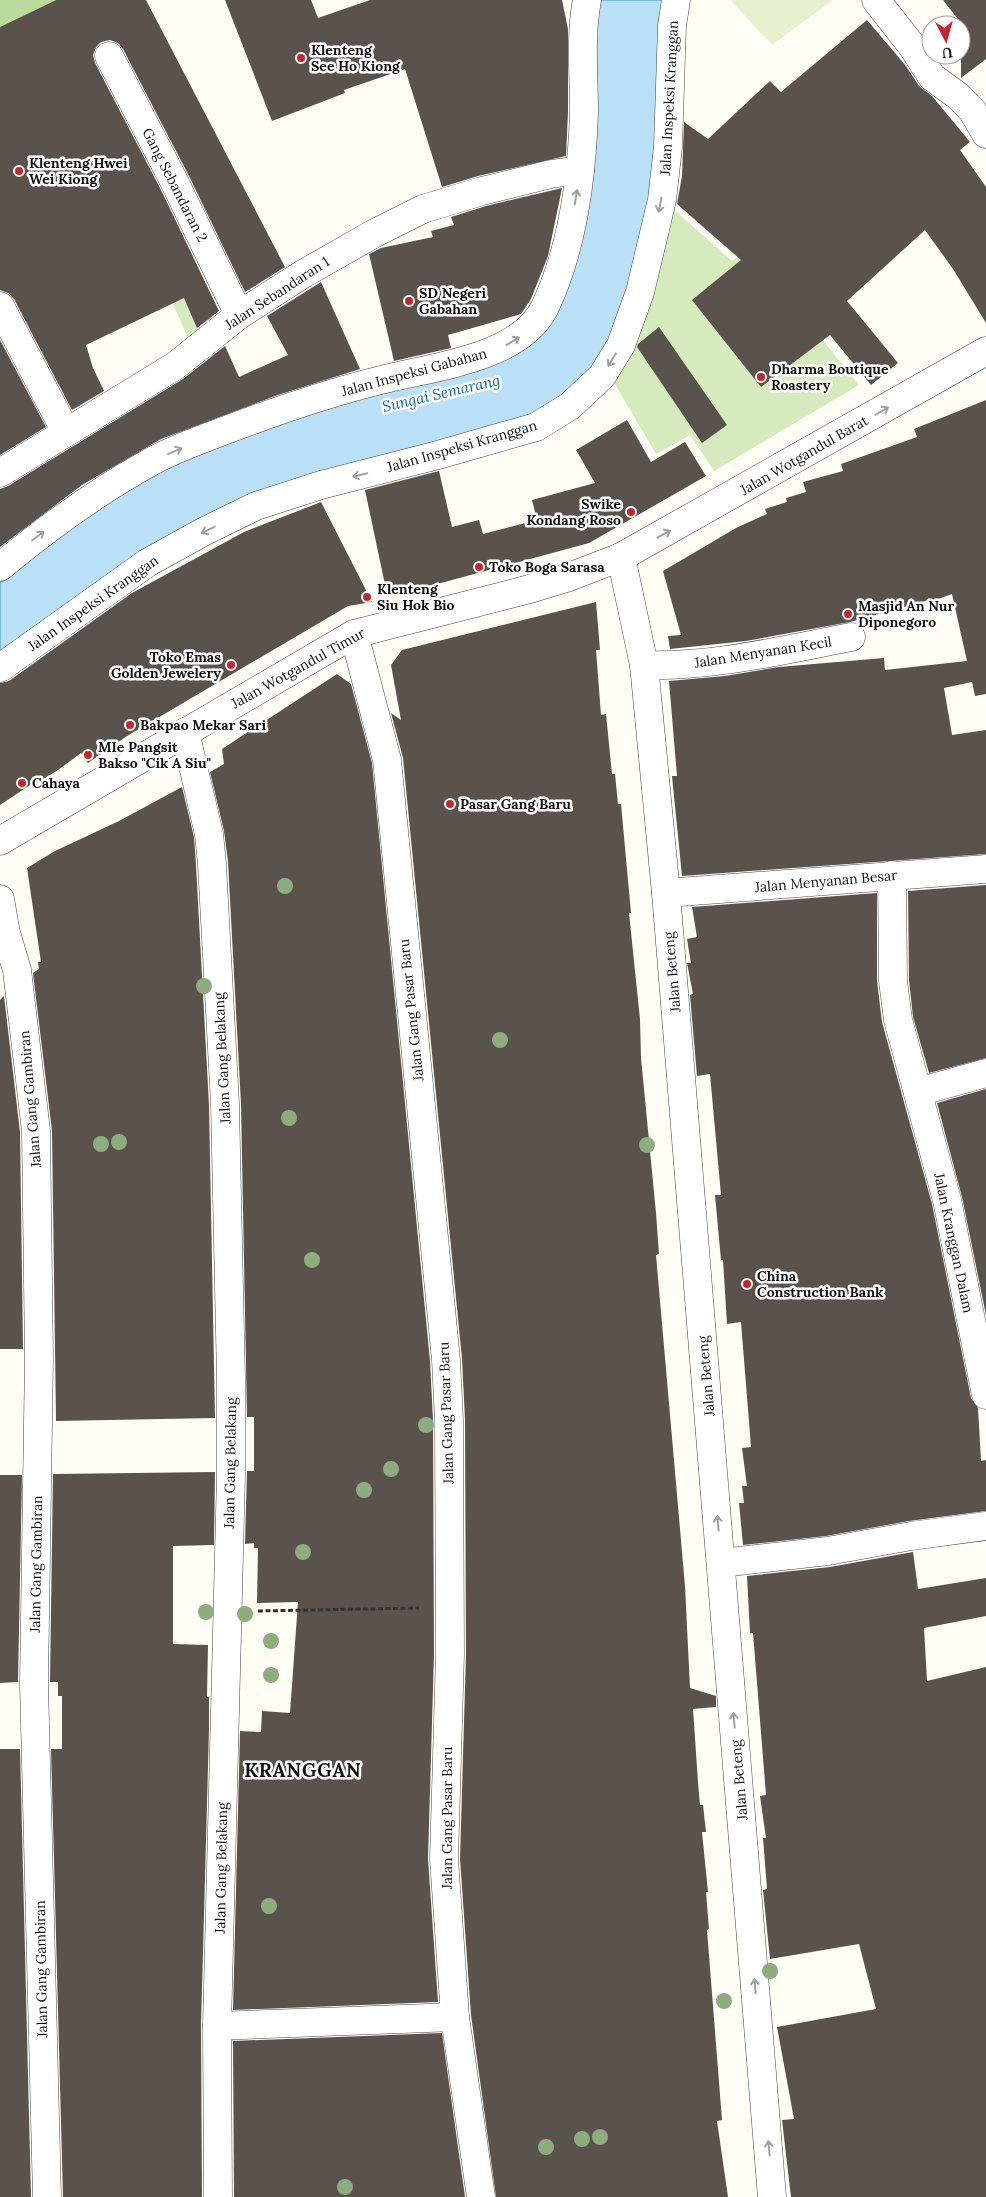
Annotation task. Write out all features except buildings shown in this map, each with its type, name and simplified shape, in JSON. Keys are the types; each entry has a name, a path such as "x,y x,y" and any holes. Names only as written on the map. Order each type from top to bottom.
{"street":[{"name":"Jalan Inspeksi Kranggan","path":"0,668 147,563 203,532 247,511 320,486 536,427 570,406 602,376 621,345 640,292 662,200 668,147 672,35 676,0"},
{"path":"876,0 912,46 932,77 958,96 972,110 986,134"},
{"name":"Jalan Inspeksi Gabahan","path":"0,567 26,545 98,494 150,462 199,440 256,418 380,380 439,367 488,352 520,337 533,326 544,309 554,284 568,237 580,170 584,111 586,1"},
{"name":"Gang Sebandaran 2","path":"109,56 175,183 239,315"},
{"name":"Jalan Sebandaran 1","path":"0,473 175,366 239,315 319,265 375,233 423,209 551,174 580,170"},
{"path":"0,306 66,432"},
{"name":"Jalan Wotgandul Barat","path":"621,557 660,537 986,351"},
{"name":"Jalan Wotgandul Timur","path":"0,841 354,634 526,590 569,577 621,557"},
{"name":"Jalan Beteng","path":"621,557 644,665 666,894 772,2197"},
{"name":"Jalan Gang Pasar Baru","path":"354,634 387,760 446,1360 449,1420 450,1608 444,1859 455,2017 481,2197"},
{"name":"Jalan Menyanan Kecil","path":"644,665 670,666 736,659 851,637"},
{"name":"Jalan Gang Belakang","path":"185,732 209,834 211,854 224,1104 231,1378 216,2026 218,2197"},
{"name":"Jalan Menyanan Besar","path":"666,894 986,869"},
{"name":"Jalan Kranggan Dalam","path":"892,875 893,981 898,1020 947,1200 986,1395"},
{"name":"Jalan Gang Gambiran","path":"0,899 3,931 17,970 36,1131 39,1357 34,1683 46,2197"},
{"path":"918,1092 986,1073"},
{"path":"721,1563 828,1551 911,1536 986,1526"},
{"path":"216,2026 455,2017"}],"path":[{"path":"227,1612 450,1608"}],"green space":[{"path":"0,0 56,0 0,27"},
{"path":"730,0 833,0 772,45"},
{"path":"671,207 732,261 749,249 859,385 714,471 690,435 656,454 612,379"},
{"path":"183,295 200,335 190,342 171,300"}],"water":[{"name":"Sungai Semarang","path":"601,0 664,0 650,214 616,325 598,361 578,386 547,408 522,419 319,475 0,658 0,578 146,474 262,424 496,362 522,351 539,337"}],"place":[{"name":"Klenteng See Ho Kiong","path":"301,58"},
{"name":"Klenteng Hwei Wei Kiong","path":"19,171"},
{"name":"SD Negeri Gabahan","path":"409,301"},
{"name":"Dharma Boutique Roastery","path":"761,377"},
{"name":"Swike Kondang Roso","path":"631,512"},
{"name":"Toko Boga Sarasa","path":"479,567"},
{"name":"Klenteng Siu Hok Bio","path":"367,597"},
{"name":"Masjid An Nur Diponegoro","path":"848,614"},
{"name":"Toko Emas Golden Jewelery","path":"231,665"},
{"name":"Bakpao Mekar Sari","path":"130,725"},
{"name":"MIe Pangsit Bakso \"Cik A Siu\"","path":"88,755"},
{"name":"Cahaya","path":"22,783"},
{"name":"Pasar Gang Baru","path":"450,804"},
{"name":"China Construction Bank","path":"747,1284"}],"district":[{"name":"KRANGGAN","path":"303,1770"}]}
